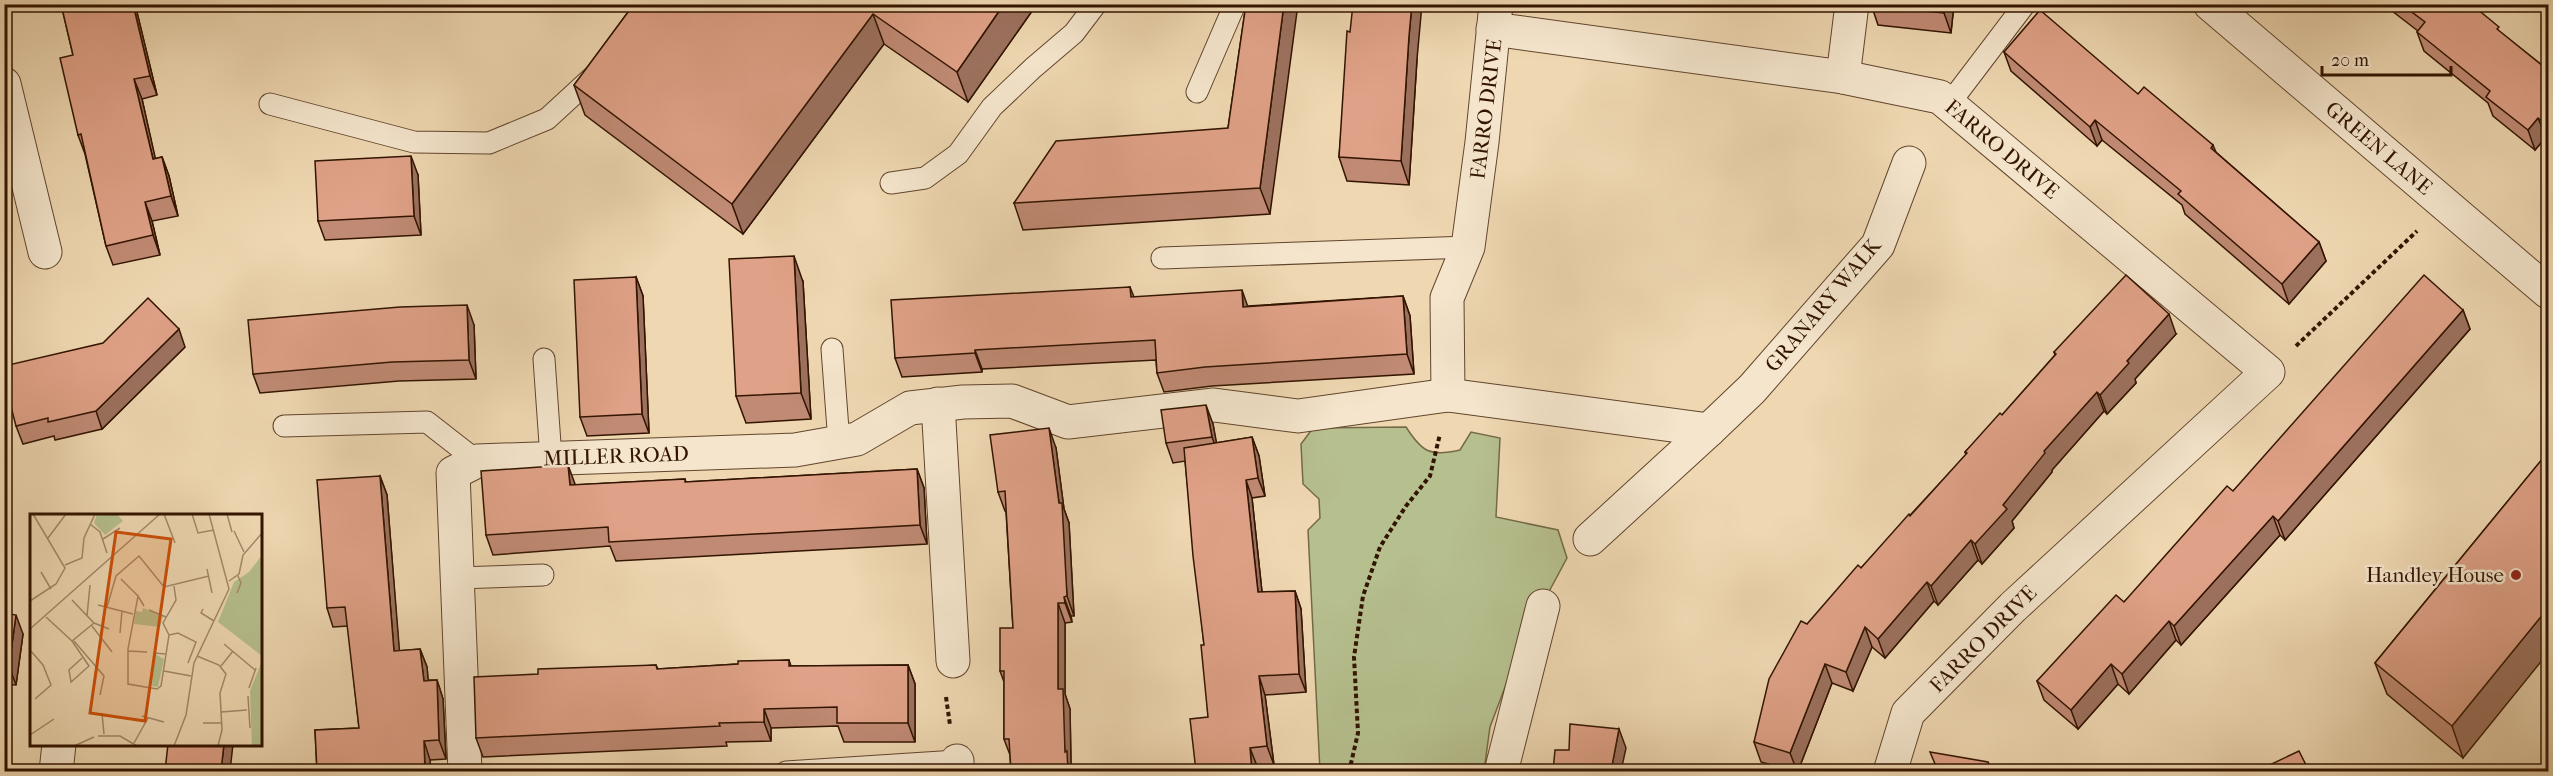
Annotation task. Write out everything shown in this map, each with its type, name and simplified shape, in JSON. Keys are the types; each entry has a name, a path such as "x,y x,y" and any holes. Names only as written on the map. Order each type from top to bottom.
{"street":[{"path":"1843,77 1852,4"},
{"name":"GREEN LANE","path":"2210,4 2548,292"},
{"name":"FARRO DRIVE","path":"1448,395 1447,298 1468,247 1482,142 1494,17 1843,77 1940,97 2268,372 2013,607 1908,713 1890,771"},
{"path":"4,84 14,168 45,252"},
{"name":"GRANARY WALK","path":"1590,539 1752,389 1878,245 1909,163"},
{"path":"1448,395 1709,430"},
{"name":"MILLER ROAD","path":"477,461 795,450 857,439 910,408 938,404 1012,401 1068,422 1214,405 1298,416 1448,395"},
{"path":"938,404 953,661"},
{"path":"465,771 453,473 477,461"},
{"path":"1501,771 1543,606"},
{"path":"56,771 59,746"}],"lane":[{"path":"891,183 925,178 958,154 992,107 1074,33 1096,4"},
{"path":"1197,92 1235,4"},
{"path":"1949,104 2025,4"},
{"path":"270,104 414,142 489,143 547,119 609,59"},
{"path":"1162,258 1468,247"},
{"path":"832,349 839,443"},
{"path":"544,358 551,458"},
{"path":"284,426 427,422 477,461"},
{"path":"458,579 543,575"},
{"path":"786,771 957,766"}],"path":[{"path":"2268,372 2424,224"},
{"path":"1349,771 1358,733 1354,657 1363,596 1380,547 1406,506 1430,476 1437,455 1448,395"},
{"path":"953,661 945,702 957,766"}],"green space":[{"path":"1406,427 1422,447 1428,451 1441,453 1460,450 1471,432 1500,438 1496,517 1558,530 1567,558 1522,642 1490,727 1484,771 1320,771 1308,530 1320,518 1319,499 1303,484 1301,444 1313,428"}],"building":[{"path":"61,4 133,4 150,76 134,79 153,159 162,157 171,196 145,202 153,235 106,246 81,134 78,135 60,58 73,55"},
{"path":"634,4 1004,4 957,72 873,14 732,204 574,85"},
{"path":"1246,4 1284,4 1260,188 1014,203 1056,141 1228,128"},
{"path":"1353,4 1412,4 1401,161 1339,157 1347,31 1350,32"},
{"path":"1871,4 1945,4 1944,13 1871,6"},
{"path":"2401,4 2471,4 2499,27 2497,29 2548,70 2548,125 2538,118 2528,130 2486,97 2490,91 2417,32 2425,22"},
{"path":"2040,10 2138,94 2144,87 2213,145 2211,148 2319,242 2282,284 2178,194 2181,191 2095,120 2090,127 2004,52"},
{"path":"411,156 414,216 318,221 315,161"},
{"path":"794,256 801,393 736,396 729,259"},
{"path":"2126,275 2169,314 2100,395 2097,392 2044,451 2045,453 2003,505 2007,509 1975,544 1971,540 1931,586 1927,582 1878,639 1865,627 1846,672 1825,664 1790,753 1754,742 1769,679 1801,621 1807,624 1858,565 1861,568 1909,514 1910,516 2000,413 2002,415 2056,354 2054,352"},
{"path":"2424,275 2463,310 2278,521 2273,516 2174,626 2169,621 2122,674 2111,664 2071,710 2037,681 2116,595 2124,602 2227,486 2233,491"},
{"path":"636,277 642,414 580,417 574,280"},
{"path":"1130,287 1131,297 1242,290 1243,307 1403,296 1407,354 1205,367 1157,373 1155,340 975,350 975,353 895,358 891,300"},
{"path":"148,298 179,329 96,411 48,422 48,418 16,426 4,380 4,366 103,343"},
{"path":"467,305 469,360 392,362 253,374 248,320 400,307"},
{"path":"1206,405 1212,437 1166,443 1161,410"},
{"path":"1049,428 1059,503 1062,503 1067,596 1064,597 1065,603 1058,603 1058,689 1063,689 1065,752 1067,751 1068,771 1011,771 1009,739 1004,739 1004,671 1000,671 1000,628 1013,628 1005,491 998,492 990,435"},
{"path":"1252,437 1258,478 1246,480 1258,592 1295,591 1299,674 1259,676 1267,746 1250,748 1252,771 1196,771 1190,719 1208,717 1201,645 1204,645 1193,556 1184,448"},
{"name":"Handley House","path":"2548,452 2548,608 2452,726 2375,663"},
{"path":"568,465 570,485 685,479 685,482 917,469 920,525 609,542 608,527 486,535 481,471"},
{"path":"380,476 394,651 420,649 424,681 437,680 439,740 424,741 425,771 359,771 359,769 317,771 315,730 359,728 345,607 327,608 317,480"},
{"path":"4,613 16,615 9,666 4,665"},
{"path":"789,660 789,666 908,665 908,723 837,723 837,707 764,709 764,722 476,738 474,677 538,674 538,669 656,665 657,669 738,664 738,661"},
{"path":"1570,724 1619,729 1611,771 1553,771 1555,750 1569,750"},
{"path":"168,746 224,746 221,771 165,771"},
{"path":"2299,751 2309,771 2257,771"},
{"path":"1930,752 1988,762 1992,771 1938,771"}],"place":[{"name":"Handley House","path":"2516,575"}]}
